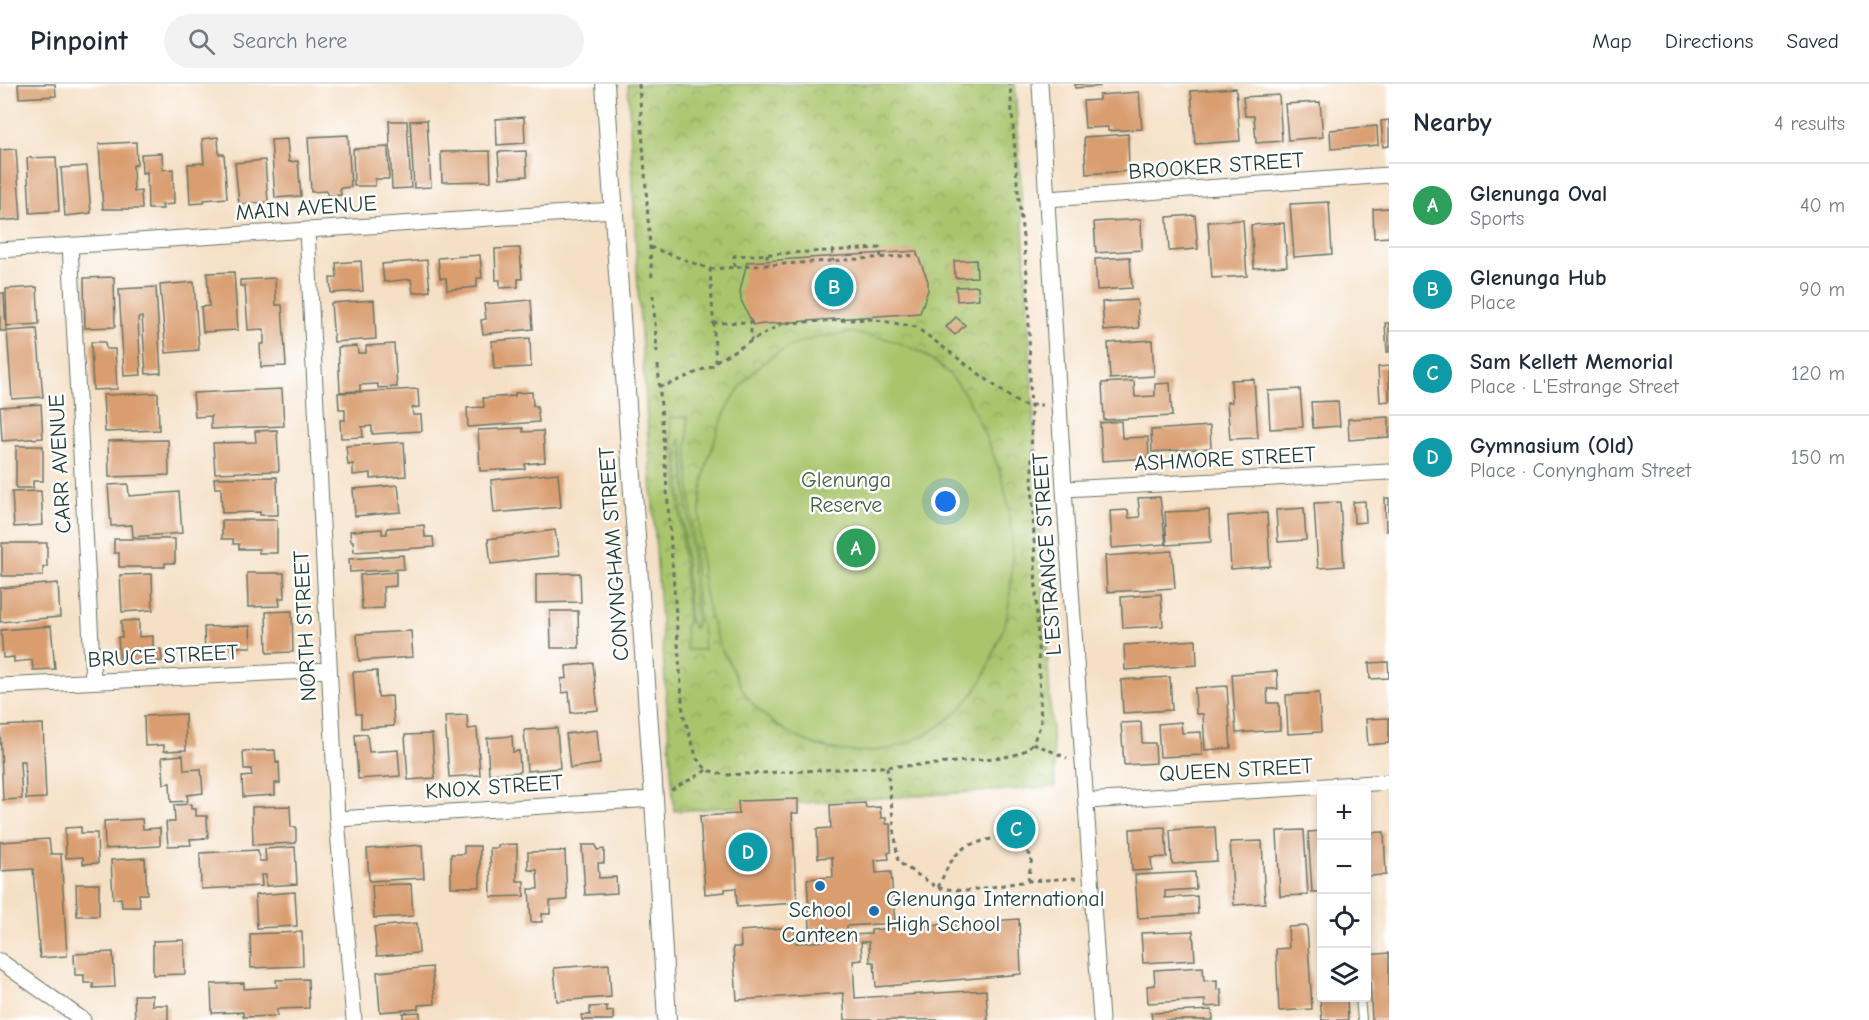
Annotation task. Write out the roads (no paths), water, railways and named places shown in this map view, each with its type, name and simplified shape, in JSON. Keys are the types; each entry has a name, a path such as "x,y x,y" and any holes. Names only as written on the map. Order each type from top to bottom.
{"street":[{"name":"CONYNGHAM STREET","path":"606,84 667,1020"},
{"name":"L'ESTRANGE STREET","path":"1040,84 1064,489 1101,1020"},
{"name":"BROOKER STREET","path":"1047,199 1389,175"},
{"name":"MAIN AVENUE","path":"0,250 614,210"},
{"name":"NORTH STREET","path":"307,230 328,670 337,819 354,1020"},
{"name":"CARR AVENUE","path":"70,245 93,681"},
{"name":"ASHMORE STREET","path":"1064,489 1389,472"},
{"name":"BRUCE STREET","path":"0,686 328,670"},
{"name":"QUEEN STREET","path":"1086,801 1389,782"},
{"name":"KNOX STREET","path":"337,819 654,799"},
{"path":"0,961 83,1020"}],"lane":[{"path":"1360,1002 1362,1020"}],"place":[{"name":"Glenunga Hub","path":"834,287"},
{"name":"Glenunga Oval","path":"856,548"},
{"name":"Sam Kellett Memorial","path":"1016,829"},
{"name":"Gymnasium (Old)","path":"748,852"},
{"name":"School Canteen","path":"820,886"},
{"name":"Glenunga International High School","path":"874,911"}],"park label":[{"name":"Glenunga Reserve","path":"846,492"}]}
